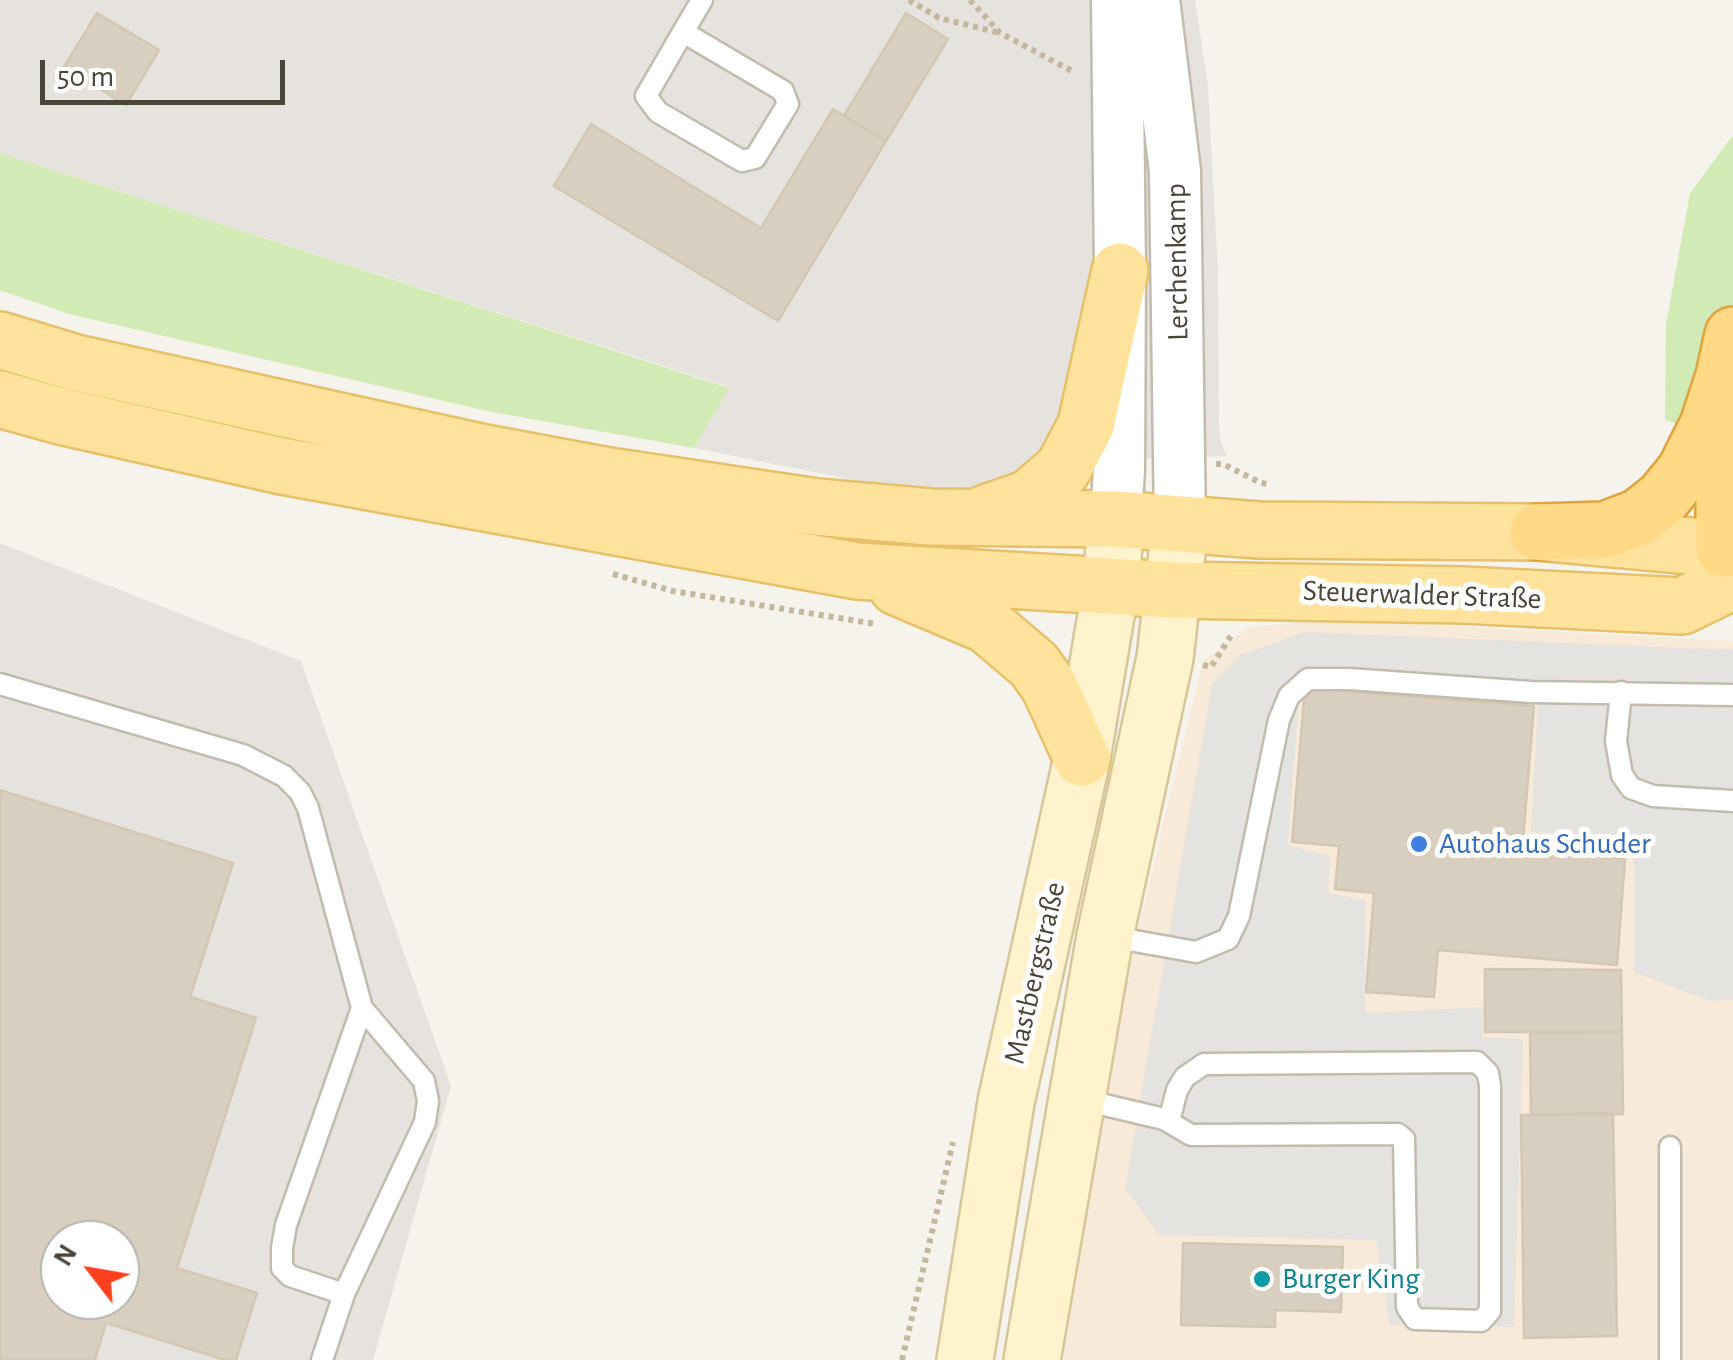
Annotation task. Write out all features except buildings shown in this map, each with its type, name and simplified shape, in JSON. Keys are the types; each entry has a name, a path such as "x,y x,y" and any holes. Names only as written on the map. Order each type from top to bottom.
{"highway":[{"path":"1538,532 1605,530 1639,516 1663,498 1685,471 1708,425 1729,356"},
{"path":"1729,356 1731,562"}],"main road":[{"path":"974,518 1029,498 1063,469 1086,425 1120,272"},
{"name":"Steuerwalder Straße","path":"0,340 76,363 485,453 608,476 818,507 930,517 1116,519 1180,526 1538,532 1731,562"},
{"path":"0,399 282,466 858,571 987,625 1034,665 1049,686 1082,758"},
{"name":"Mastbergstraße","path":"965,1360 1006,1102 1082,758 1111,586 1116,519"},
{"name":"Mastbergstraße","path":"1032,1360 1105,936 1164,658 1180,526"},
{"path":"1707,606 1731,562"},
{"name":"Steuerwalder Straße","path":"858,571 1174,590 1464,595 1707,606"}],"street":[{"name":"Lerchenkamp","path":"1116,519 1120,469 1117,0"},
{"name":"Lerchenkamp","path":"1154,0 1175,171 1180,526"}],"lane":[{"path":"683,32 782,91 788,104 755,158 742,161 658,112 646,96 683,32 702,0"},
{"path":"1105,936 1196,952 1228,940 1239,916 1279,720 1288,696 1308,679 1350,678 1531,692 1733,695"},
{"path":"0,684 243,754 284,776 300,792 308,808 362,1008 424,1081 428,1101 425,1122 344,1294 322,1360"},
{"path":"1620,692 1616,741 1622,775 1631,788 1683,800 1733,801"},
{"path":"344,1294 290,1276 282,1268 282,1248 286,1225 362,1008"},
{"path":"1077,1099 1169,1122 1191,1135 1398,1134 1404,1139 1408,1307 1414,1318 1481,1321 1490,1311 1490,1086 1488,1073 1477,1062 1204,1064 1185,1077 1177,1090 1169,1122"},
{"path":"1670,1148 1670,1360"}],"path":[{"path":"909,0 939,18 1000,33 1074,72"},
{"path":"970,0 1000,33"},
{"path":"1074,54 1074,91"},
{"path":"1181,465 1223,464 1261,483 1279,484"}],"shaded area":[{"path":"0,0 1195,0 1208,86 1218,272 1220,440 1227,456 1079,461 1013,484 969,493 873,484 694,448 729,387 0,153"},
{"path":"0,543 301,661 451,1086 373,1360 0,1360"},
{"path":"1318,619 1733,641 1733,1360 1052,1360 1129,966 1203,661 1248,628"},
{"path":"1305,632 1733,650 1733,1000 1710,1001 1634,972 1634,837 1531,832 1538,703 1307,684 1299,696 1288,845 1330,856 1328,893 1366,900 1365,1013 1485,1007 1482,1037 1523,1039 1514,1327 1390,1325 1376,1240 1159,1235 1125,1188 1212,683 1240,655"}],"green space":[{"path":"1733,135 1733,439 1665,420 1666,324 1690,193"},
{"path":"0,153 729,388 694,448 492,412 69,314 0,290"}],"place":[{"name":"Autohaus Schuder","path":"1419,844"},
{"name":"Burger King","path":"1262,1279"}]}
